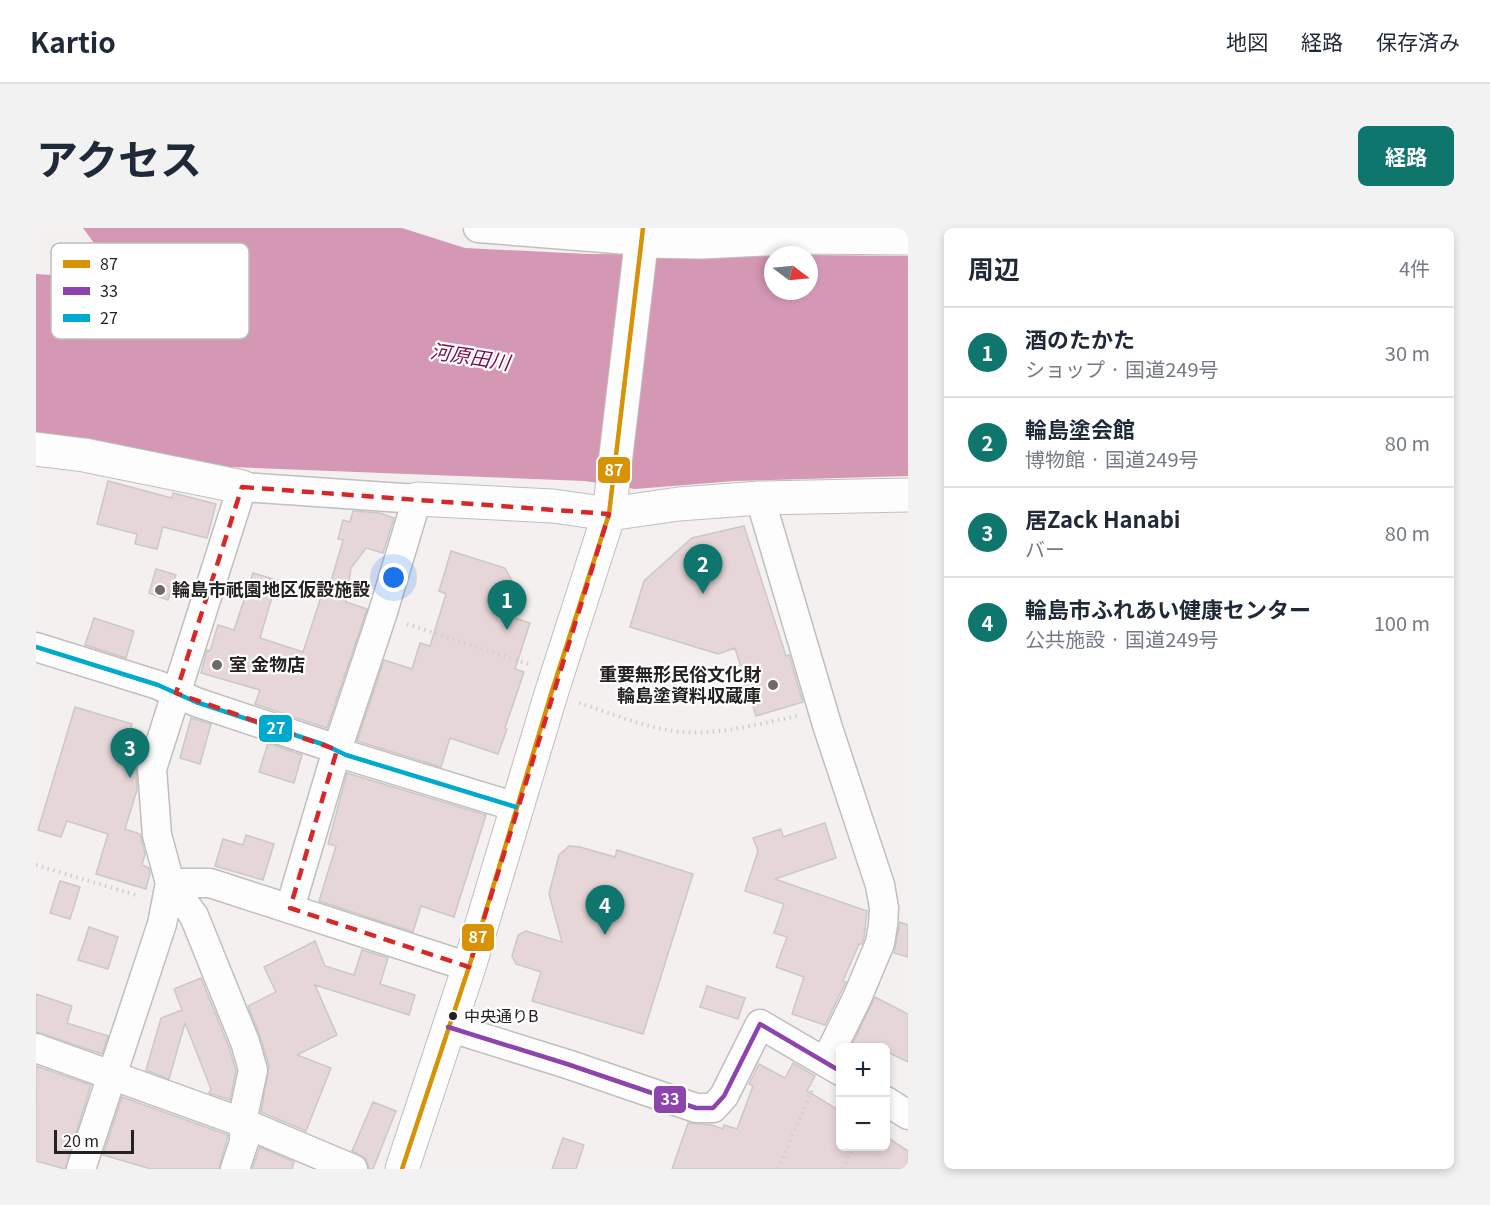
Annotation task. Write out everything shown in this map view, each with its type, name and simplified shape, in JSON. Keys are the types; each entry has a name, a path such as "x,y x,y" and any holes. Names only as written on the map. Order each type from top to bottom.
{"main road":[{"path":"402,1169 468,967 611,502 642,238 702,242 808,233 908,238"},
{"path":"36,449 84,455 242,487"},
{"path":"417,498 553,506 611,502 679,504 760,498 908,495"}],"street":[{"path":"478,228 642,238"},
{"path":"81,1169 162,924 168,893 157,835 152,769 242,487 417,498 382,615 337,750 290,908"},
{"path":"448,1027 696,1108 713,1108 724,1096 760,1024 833,1066 857,998 880,943 884,908 880,885 823,711 760,498"},
{"path":"36,647 158,685 196,702 516,807"},
{"path":"168,893 210,883 468,967"},
{"path":"168,893 194,916 245,1042 253,1070 244,1112 244,1142 235,1169"},
{"path":"36,1048 244,1123 353,1169"},
{"path":"890,1104 908,1115"}],"path":[{"path":"382,615 535,666"},
{"path":"576,702 645,725 674,731 724,729 823,711"},
{"path":"36,865 168,893"},
{"path":"778,1169 807,1098 833,1066"},
{"path":"843,1169 852,1151"}],"highlighted area":[{"path":"242,487 609,514 469,967 290,908 337,750 176,693"}],"water":[{"name":"河原田川","path":"83,228 402,228 465,248 588,254 764,255 764,300 818,300 818,255 908,256 908,476 735,481 635,489 585,481 206,466 36,434 36,274 51,275 51,339 249,339 249,243 94,243"}],"building":[{"path":"108,481 172,498 173,493 216,504 207,538 163,527 157,549 135,544 137,534 97,524"},
{"path":"353,511 380,513 394,518 383,553 366,548 351,568 346,602 367,609 327,728 255,704 260,690 201,673 207,650 210,651 218,625 234,630 253,573 277,580 260,638 303,652 322,594 325,595 332,578 343,540 338,539 343,520 350,522"},
{"path":"744,526 803,702 756,716 735,648 718,654 630,627 644,581 692,538"},
{"path":"451,551 505,568 516,589 508,616 530,623 515,669 524,672 498,754 450,738 441,767 357,741 384,660 412,669 420,643 430,646 446,594 439,591"},
{"name":"輪島市祇園地区仮設施設","path":"156,569 176,575 168,600 149,593"},
{"path":"94,618 134,631 126,658 85,645"},
{"path":"75,707 132,724 120,763 136,768 137,790 125,829 140,834 145,854 142,865 149,868 150,874 146,889 96,874 108,834 67,821 61,837 38,830"},
{"path":"191,718 211,724 200,764 180,758"},
{"path":"268,743 302,755 294,783 259,772"},
{"path":"347,773 486,815 454,917 421,906 413,932 319,901 336,846 328,844"},
{"path":"825,823 836,858 775,879 867,911 862,944 859,944 843,981 846,982 825,1025 792,1014 804,977 776,967 787,937 774,933 784,904 745,891 758,851 753,838 781,829 783,837"},
{"path":"246,835 274,844 263,880 215,866 223,839 243,845"},
{"path":"569,846 615,857 617,850 693,874 643,1034 532,1001 541,972 516,964 512,956 518,935 526,931 562,942 549,894 559,855"},
{"path":"60,881 80,887 70,919 50,913"},
{"path":"900,922 908,925 908,957 894,953"},
{"path":"89,927 118,937 108,969 78,960"},
{"path":"315,941 325,966 354,975 362,950 388,958 380,984 415,995 409,1015 315,985 337,1035 297,1055 331,1068 306,1131 261,1112 269,1066 248,1006 276,992 264,967"},
{"path":"201,978 229,1047 236,1071 230,1100 209,1093 211,1089 185,1023 169,1079 146,1070 161,1018 182,1010 174,989"},
{"path":"707,986 745,998 738,1019 700,1007"},
{"path":"36,994 72,1006 67,1023 108,1036 102,1054 36,1032"},
{"path":"875,997 908,1014 908,1062 890,1053 890,1043 853,1043"},
{"path":"793,1063 815,1076 807,1091 836,1109 836,1151 890,1151 890,1139 908,1151 908,1169 672,1169 688,1123 712,1125 723,1129 724,1125 737,1129 753,1086 749,1084 759,1064 785,1078"},
{"path":"36,1066 91,1085 65,1169 36,1161"},
{"path":"122,1097 228,1135 219,1169 151,1169 103,1155"},
{"path":"373,1102 396,1111 373,1169 369,1169 366,1159 352,1151"},
{"path":"563,1138 584,1145 576,1169 552,1169"},
{"path":"260,1147 294,1162 292,1169 252,1169"}],"transit line":[{"name":"87","path":"402,1169 469,967 551,694 609,514 643,228"},
{"name":"27","path":"36,647 158,685 196,702 325,745 346,755 516,807"},
{"name":"33","path":"448,1027 696,1108 713,1108 724,1096 760,1024 836,1069"}],"place":[{"name":"輪島市祇園地区仮設施設","path":"160,590"},
{"name":"輪島塗会館","path":"703,594"},
{"name":"酒のたかた","path":"507,630"},
{"name":"室 金物店","path":"217,665"},
{"name":"重要無形民俗文化財 輪島塗資料収蔵庫","path":"773,685"},
{"name":"居Zack Hanabi","path":"130,778"},
{"name":"輪島市ふれあい健康センター","path":"605,935"},
{"name":"中央通りB","path":"453,1016"}]}
